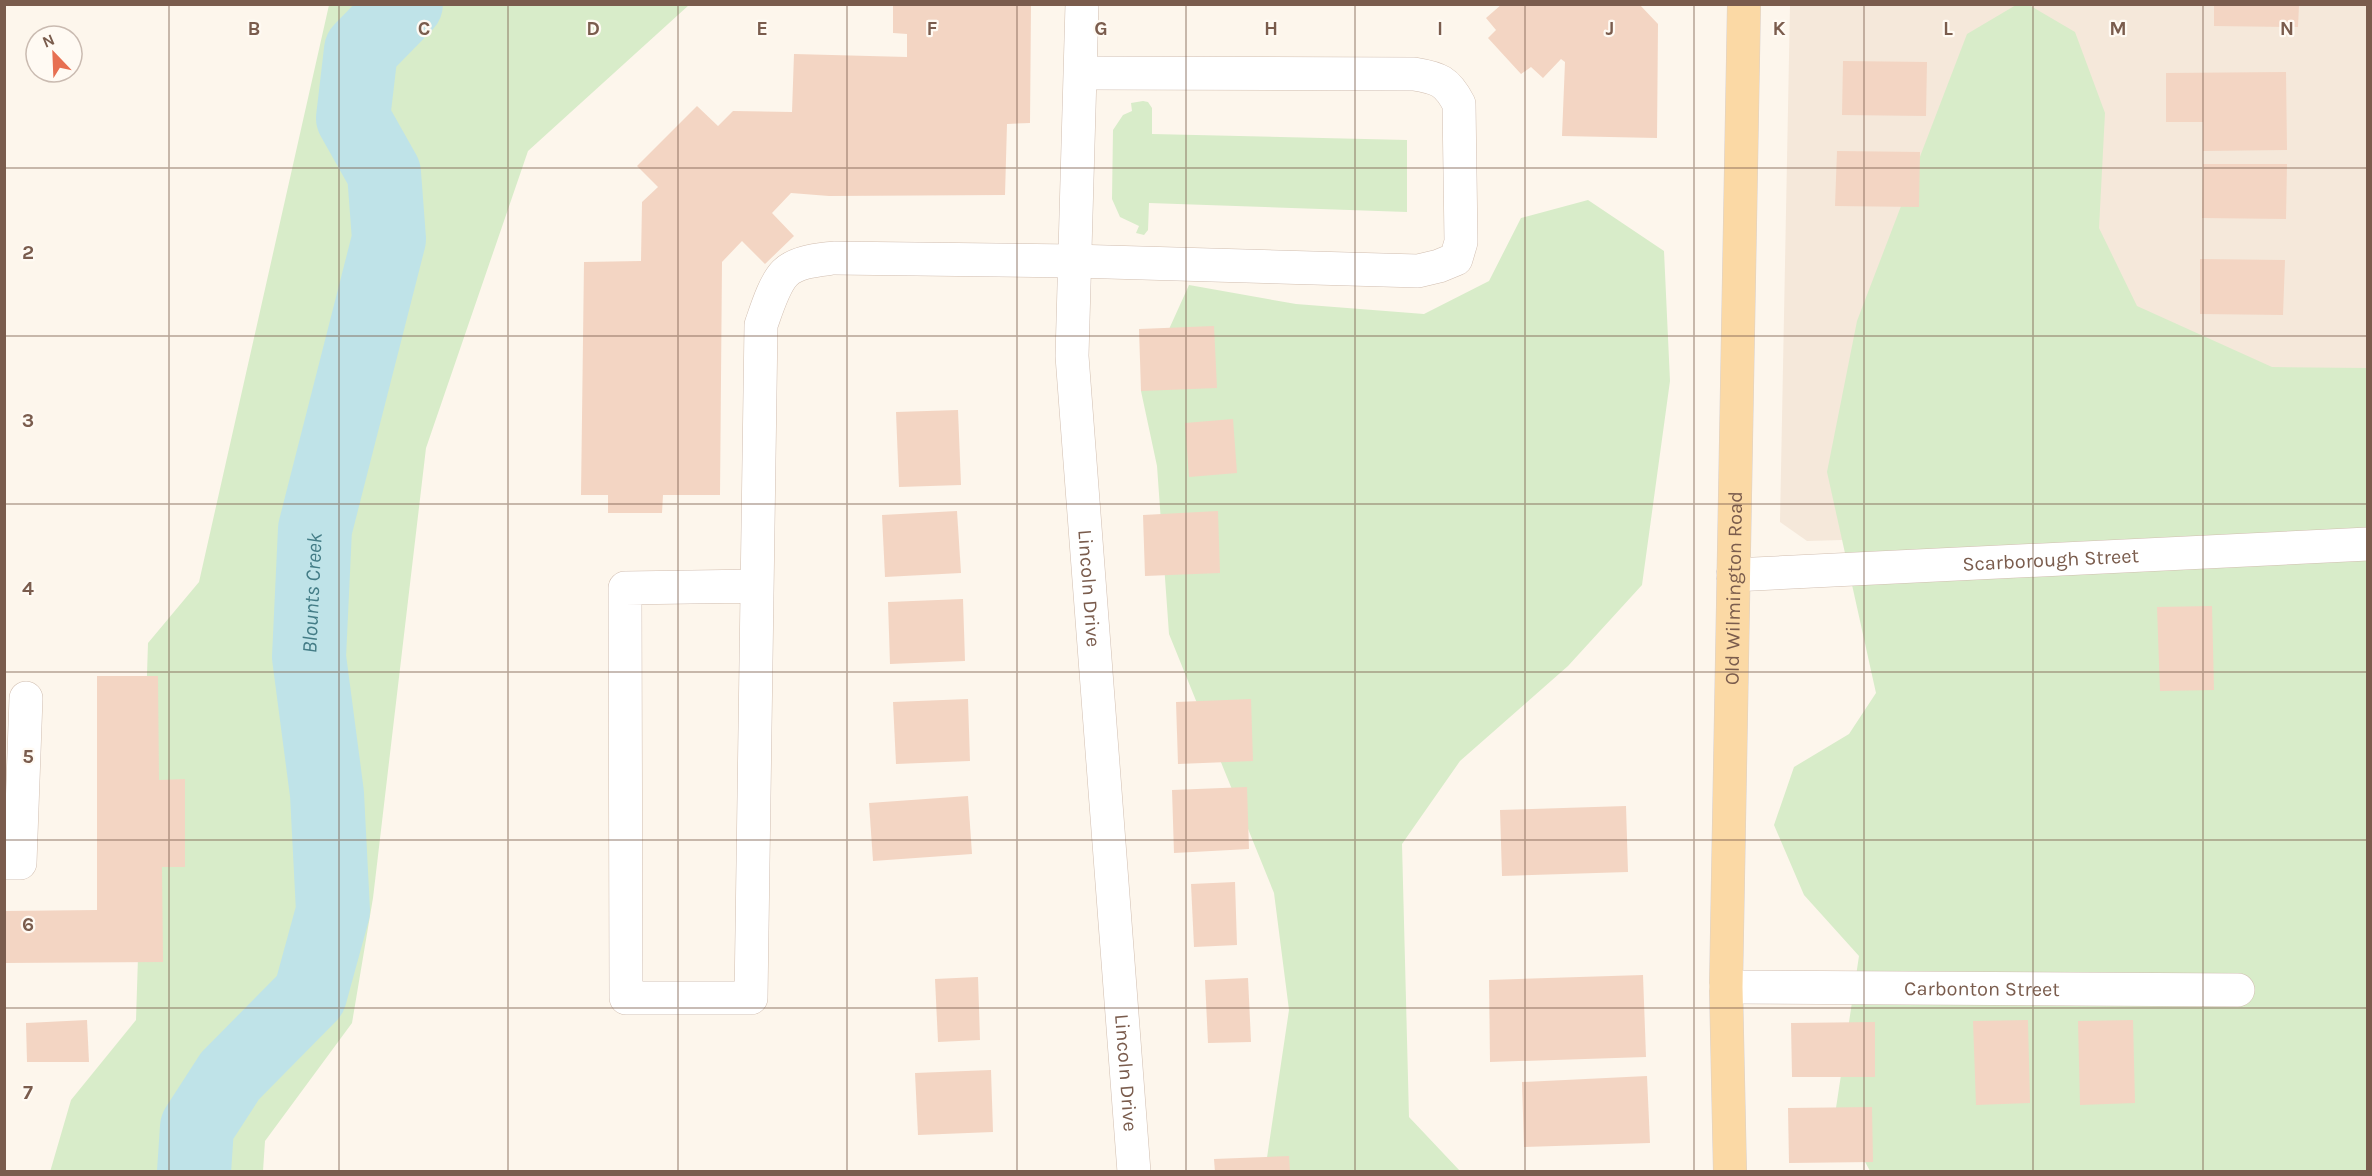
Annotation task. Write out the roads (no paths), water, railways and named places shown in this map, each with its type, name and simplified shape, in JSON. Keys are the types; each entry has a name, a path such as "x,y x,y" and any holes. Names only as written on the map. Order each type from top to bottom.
{"main road":[{"name":"Old Wilmington Road","path":"1730,1172 1726,987 1744,4"}],"street":[{"name":"Lincoln Drive","path":"1082,4 1072,356 1134,1172"},
{"path":"757,586 625,588 626,998 752,998 761,325 770,300 785,273 805,262 834,258 1073,261 1418,271 1456,259 1461,242 1460,104 1450,86 1434,77 1414,74 1081,74"},
{"name":"Scarborough Street","path":"1733,575 2367,544"},
{"path":"4,863 20,863 26,698"},
{"name":"Carbonton Street","path":"1726,987 2238,990"}],"waterway":[{"name":"Blounts Creek","path":"194,1172 197,1127 230,1076 310,995 333,911 327,794 309,657 315,529 389,239 384,173 353,118 361,50 406,4"}]}
